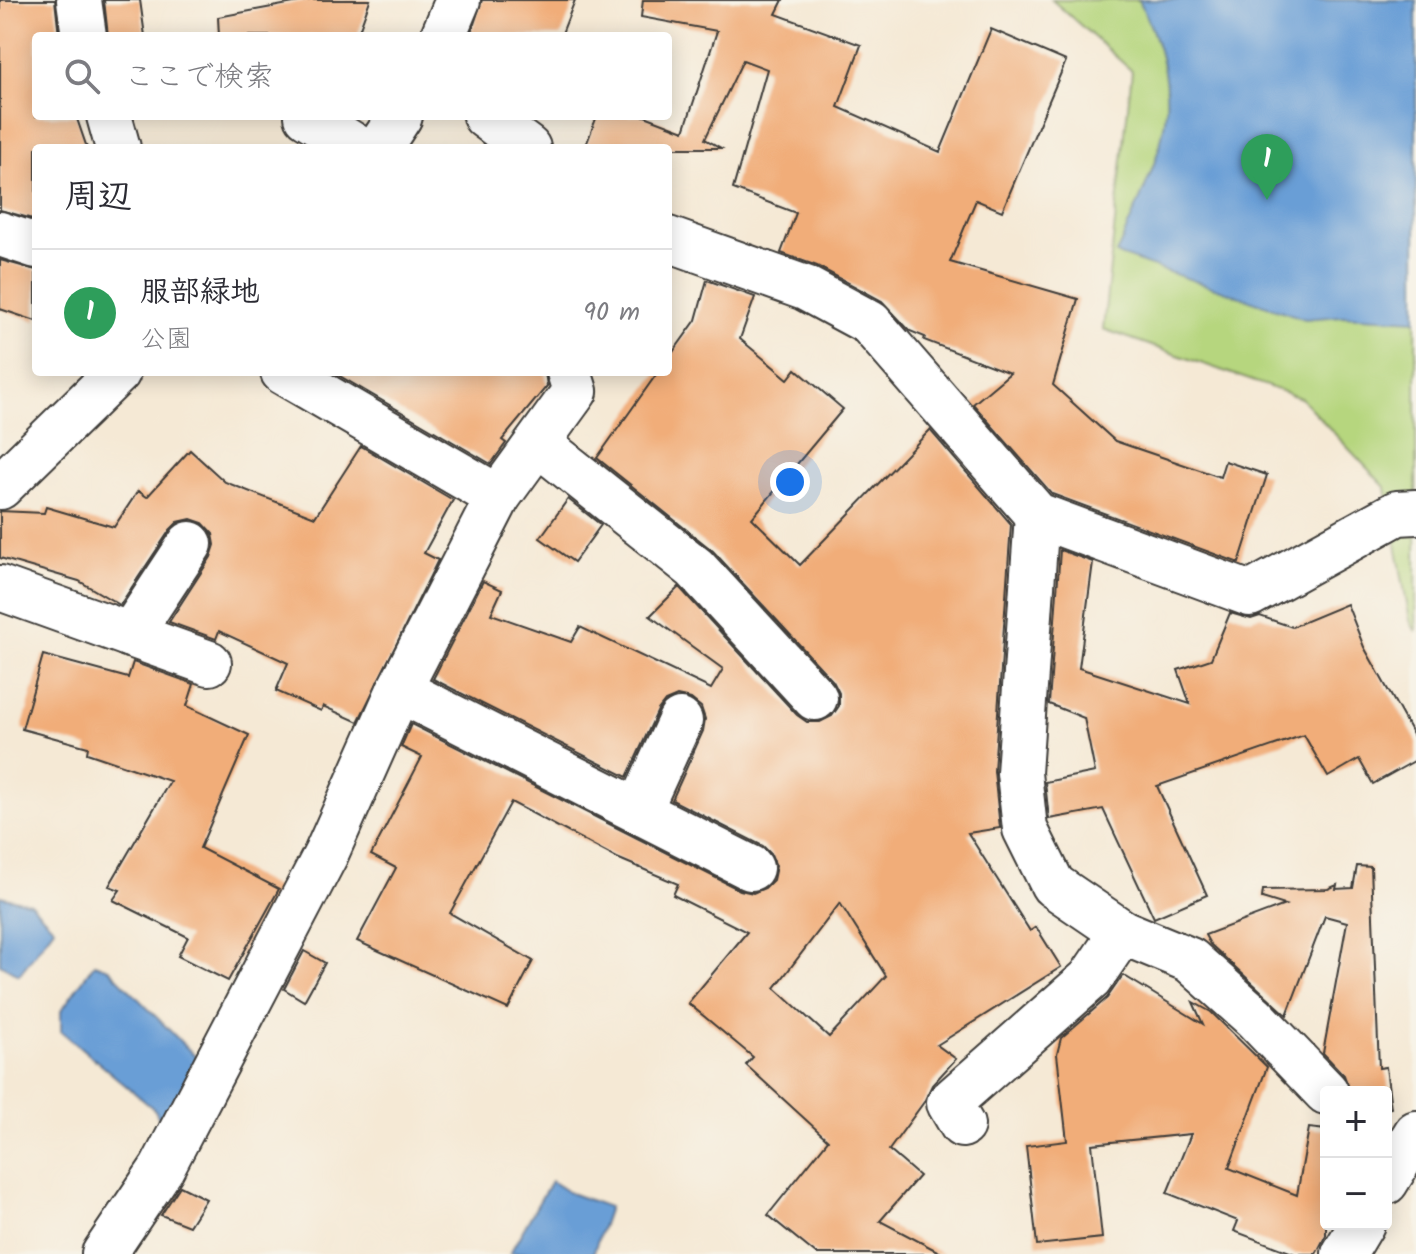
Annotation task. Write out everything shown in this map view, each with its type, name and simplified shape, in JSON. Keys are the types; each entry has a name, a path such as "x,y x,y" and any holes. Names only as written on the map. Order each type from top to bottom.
{"street":[{"path":"79,0 83,32"},
{"path":"445,32 458,0"},
{"path":"313,120 352,144"},
{"path":"382,144 397,120"},
{"path":"490,120 523,144"},
{"path":"0,234 32,245"},
{"path":"672,240 805,288 870,323 1037,515 1250,594 1397,513 1416,512"},
{"path":"0,487 114,376"},
{"path":"290,376 498,497"},
{"path":"104,1254 162,1168 326,854 399,690 498,497 575,391 570,376"},
{"path":"539,444 695,568 815,698"},
{"path":"1037,515 1019,773 1025,829 1053,885 1122,932 1190,960 1254,1017 1320,1086"},
{"path":"130,635 190,544"},
{"path":"0,588 209,663"},
{"path":"399,690 751,868"},
{"path":"639,811 680,721"},
{"path":"962,1125 949,1103 1090,979 1122,932"},
{"path":"1392,1166 1403,1137"},
{"path":"1344,1254 1358,1230"}],"green space":[{"path":"1052,0 1416,0 1416,632 1410,621 1386,488 1301,398 1103,329 1132,71"}],"water":[{"path":"1139,0 1416,0 1416,320 1342,316 1305,319 1116,254 1145,187 1164,129 1164,71 1155,37"},
{"path":"0,896 30,903 54,928 19,975 0,964"},
{"path":"94,964 109,969 197,1058 165,1132 155,1110 61,1031 61,1011"},
{"path":"551,1181 570,1193 609,1207 593,1254 510,1253"}],"building":[{"path":"0,0 55,0 59,32 32,32 32,120 77,120 86,144 32,144 32,219 0,210"},
{"path":"104,0 140,0 144,32 108,32"},
{"path":"310,0 370,0 358,32 219,32 218,17"},
{"path":"482,0 575,0 563,32 471,32"},
{"path":"643,0 783,0 776,14 861,45 838,107 940,152 991,29 1066,61 1002,211 976,200 950,262 1078,299 1053,385 1115,441 1220,477 1225,461 1267,475 1239,563 1052,494 973,404 1010,373 924,340 925,337 910,331 882,301 817,266 781,253 796,213 733,189 767,69 743,60 705,139 721,148 672,148 672,144 586,144 596,120 655,120 684,131 717,31 641,17"},
{"path":"0,260 32,269 32,320 0,309"},
{"path":"707,280 755,297 740,339 788,379 796,369 843,409 752,518 800,565 930,430 1011,524 994,771 1000,828 968,833 1030,931 1036,927 1061,967 937,1045 956,1059 932,1085 924,1102 889,1150 919,1176 880,1221 943,1254 816,1254 768,1215 828,1140 746,1065 753,1057 688,1003 747,932 673,895 678,884 617,858 511,802 450,913 533,961 508,1009 357,941 396,868 371,855 422,757 401,747 411,724 740,890 753,893 773,880 776,866 763,846 672,800 703,731 705,719 701,707 691,699 677,696 665,701 627,777 433,679 483,581 502,590 491,614 571,642 580,627 711,689 723,669 650,616 679,587 797,715 807,722 820,722 832,716 839,706 839,693 833,681 713,551 597,458 655,376 672,376 672,353 696,320","holes":["840,903 886,976 829,1037 775,988"]},
{"path":"340,376 546,376 547,386 502,440 506,443 491,464"},
{"path":"361,446 453,500 424,553 438,560 358,722 323,706 321,711 276,691 288,663 219,631 216,639 169,622 211,557 215,545 213,534 203,523 191,519 178,522 120,605 79,581 0,558 0,511 44,513 46,507 114,527 138,491 147,497 190,450 225,482 315,517"},
{"path":"568,499 601,525 574,562 540,538"},
{"path":"1060,550 1093,562 1079,668 1190,704 1178,670 1211,659 1230,613 1251,619 1260,616 1292,627 1347,604 1364,647 1416,740 1416,760 1373,784 1359,759 1328,777 1304,735 1157,786 1207,895 1154,918 1103,809 1049,819 1045,782 1095,772 1084,718 1049,704"},
{"path":"43,655 128,678 133,662 194,684 187,706 249,735 200,848 279,889 228,981 178,956 188,937 113,900 120,890 109,886 170,781 87,753 88,747 22,729"},
{"path":"1357,866 1371,867 1379,1068 1386,1067 1388,1086 1348,1086 1344,1075 1323,1053 1347,922 1325,916 1287,1015 1210,944 1205,935 1285,905 1262,898 1263,890 1328,889 1337,885 1336,889 1353,888"},
{"path":"304,951 325,963 304,1001 284,989"},
{"path":"1123,975 1203,1024 1193,1002 1211,1012 1267,1067 1229,1168 1297,1195 1309,1128 1320,1129 1320,1230 1326,1230 1326,1235 1316,1254 1295,1254 1234,1231 1238,1221 1167,1193 1191,1134 1092,1144 1102,1238 1037,1245 1026,1146 1067,1141 1057,1054 1061,1038 1107,998"},
{"path":"180,1186 206,1199 189,1226 161,1215"}],"place":[{"name":"服部緑地","path":"1267,200"}]}
